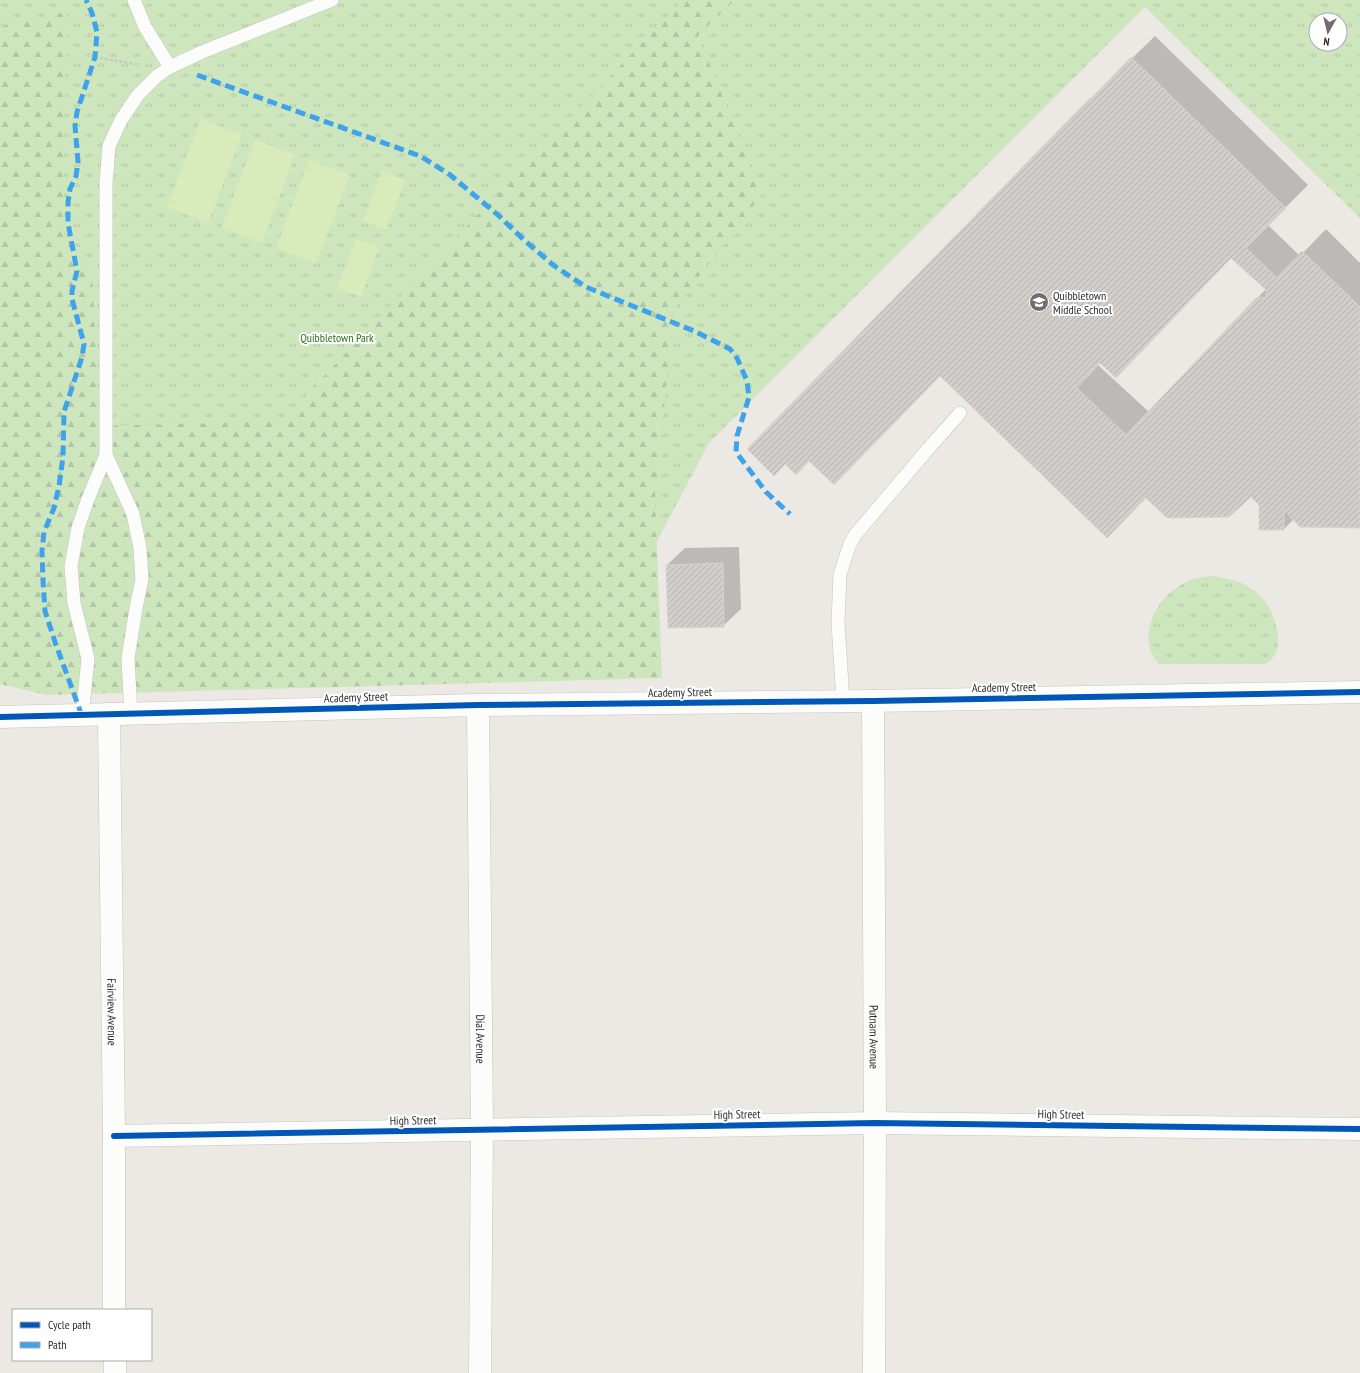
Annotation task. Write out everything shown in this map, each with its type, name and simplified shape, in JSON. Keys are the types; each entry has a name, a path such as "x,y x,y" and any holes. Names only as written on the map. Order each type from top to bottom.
{"street":[{"name":"Academy Street","path":"0,718 478,705 873,701 1360,692"},
{"name":"Putnam Avenue","path":"873,701 875,1123 874,1373"},
{"name":"Dial Avenue","path":"478,705 482,1130 480,1373"},
{"name":"Fairview Avenue","path":"109,714 114,1136 114,1309"},
{"name":"High Street","path":"114,1136 875,1123 1360,1129"},
{"path":"115,1361 115,1373"}],"lane":[{"path":"134,0 146,27 170,67"},
{"path":"82,716 88,659 74,603 71,566 78,528 106,455 106,191 109,146 120,120 138,95 156,76 170,67 202,52 332,0"},
{"path":"843,701 838,623 840,574 850,544 855,535 960,413"},
{"path":"106,455 133,514 140,548 142,579 128,658 131,714"}],"path":[{"path":"95,57 143,65"}],"green space":[{"name":"Quibbletown Park","path":"0,0 1360,0 1360,218 1145,7 709,443 600,649 0,652"},
{"path":"683,0 735,0 698,35 762,194 674,309 655,497 662,678 46,695 0,684 0,27 66,12 63,232 92,275 100,426 281,421"},
{"path":"201,119 242,134 208,223 167,207"},
{"path":"255,139 295,155 262,243 222,227"},
{"path":"309,160 350,175 316,263 276,248"},
{"path":"382,171 405,180 386,230 363,221"},
{"path":"356,239 379,247 361,297 337,288"},
{"path":"1212,576 1242,583 1260,595 1264,600 1273,615 1278,633 1276,651 1272,658 1266,664 1158,664 1150,650 1148,639 1149,628 1158,607 1173,590 1183,584 1195,578"}],"building":[{"name":"Quibbletown Middle School","path":"1131,57 1286,208 1246,248 1277,278 1302,251 1360,307 1360,528 1300,527 1284,510 1284,530 1259,530 1259,505 1251,497 1229,517 1167,518 1146,498 1107,538 940,376 834,485 809,461 796,475 785,464 774,476 747,449 1090,98 1091,99","holes":["1231,258 1266,290 1266,297 1256,298 1126,435 1077,388 1100,363 1116,378"]},
{"path":"723,563 724,627 668,628 666,565"}],"marked path":[{"path":"82,716 45,611 42,551 44,532 54,508 59,486 63,457 64,412 82,357 84,344 72,299 72,291 77,271 68,223 68,202 70,189 76,176 78,162 75,126 77,112 95,57 97,32 92,13 86,0"},
{"path":"197,75 420,156 449,174 498,215 553,265 586,287 694,331 730,349 737,358 747,381 749,397 737,436 736,452 766,492 790,514"}],"cycle path":[{"path":"0,717 478,705 873,701 1360,692"},
{"path":"114,1136 875,1123 1360,1129"}],"place":[{"name":"Quibbletown Middle School","path":"1039,302"}]}
